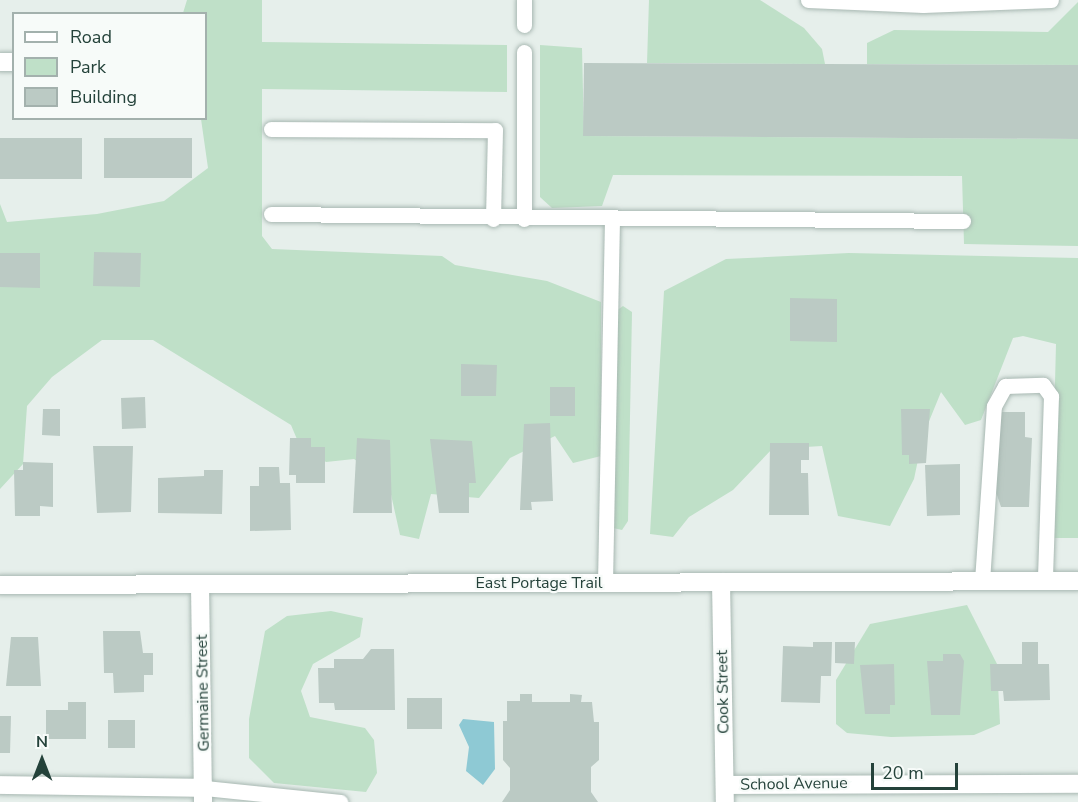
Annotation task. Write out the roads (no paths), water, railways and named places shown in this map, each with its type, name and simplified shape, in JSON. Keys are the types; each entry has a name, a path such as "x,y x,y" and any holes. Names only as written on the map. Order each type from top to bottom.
{"street":[{"name":"East Portage Trail","path":"0,585 1078,581"},
{"name":"Cook Street","path":"721,582 725,794"},
{"name":"Germaine Street","path":"200,585 204,795"},
{"path":"0,784 204,795"},
{"name":"School Avenue","path":"725,794 1078,784"}],"lane":[{"path":"524,0 524,25"},
{"path":"808,0 923,5 1051,0"},
{"path":"524,52 524,219"},
{"path":"272,129 495,130 493,219"},
{"path":"271,214 493,219 963,221"},
{"path":"605,583 612,220"},
{"path":"982,581 994,406 1005,386 1043,385 1051,396 1045,581"},
{"path":"204,795 340,802"}],"water":[{"path":"463,719 494,722 495,769 483,785 466,771 469,747 459,725"}]}
